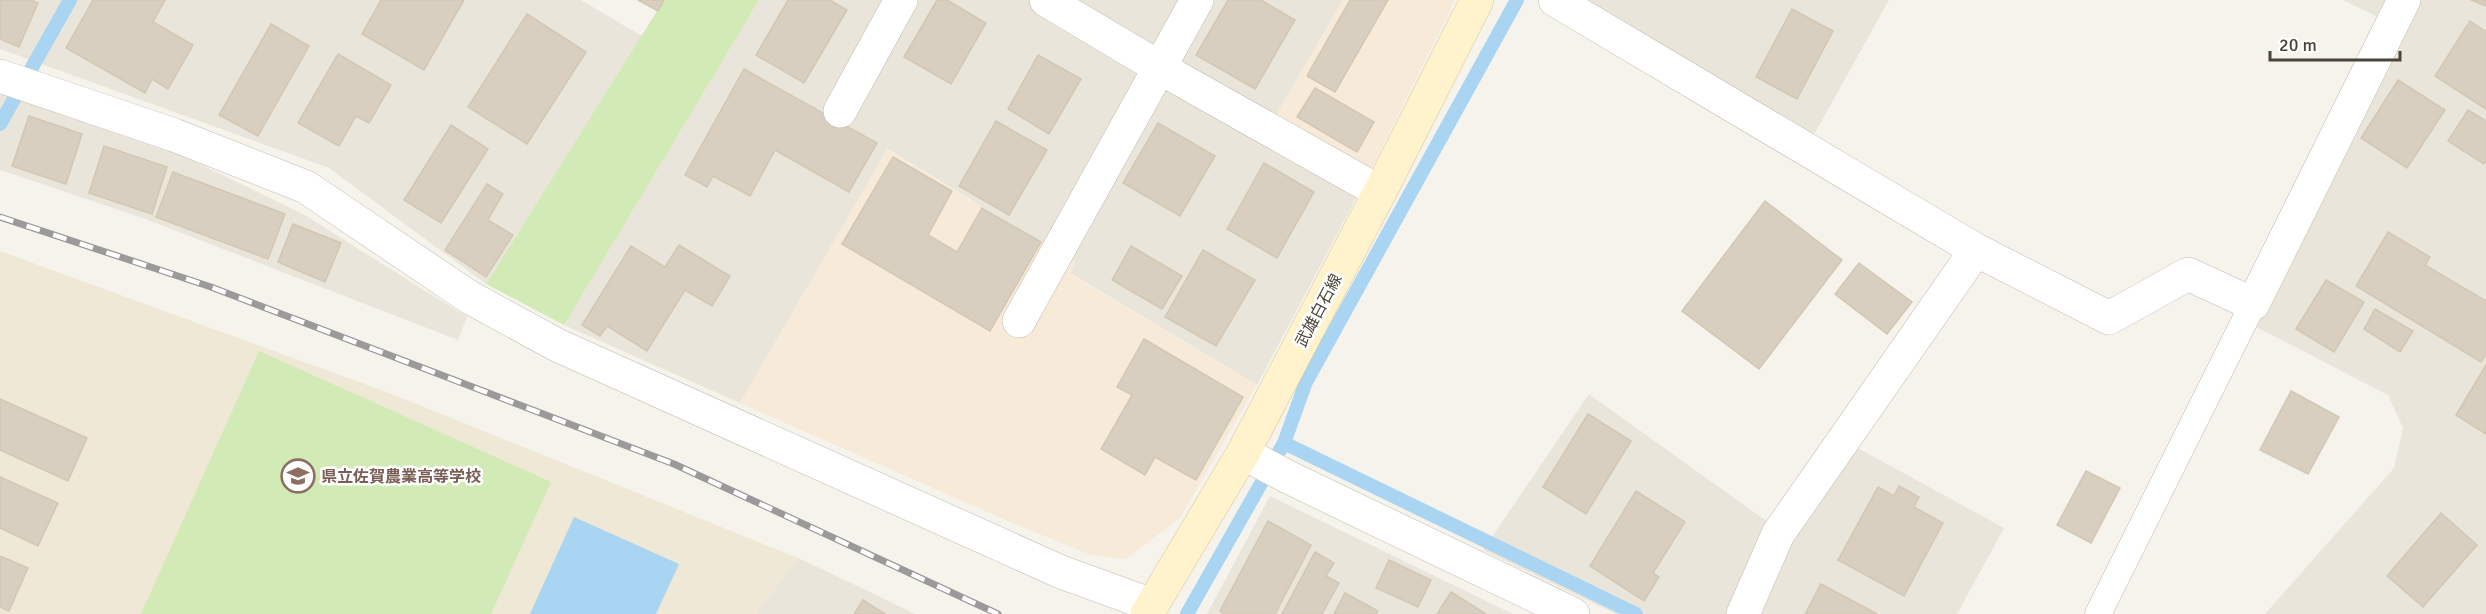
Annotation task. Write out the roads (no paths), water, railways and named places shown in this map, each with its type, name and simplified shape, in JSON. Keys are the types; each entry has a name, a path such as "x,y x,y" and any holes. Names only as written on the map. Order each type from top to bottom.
{"main road":[{"name":"武雄白石線","path":"1150,609 1250,457 1477,0"}],"street":[{"path":"840,111 901,0"},
{"path":"1046,0 1160,68 1380,192"},
{"path":"1019,321 1197,0"},
{"path":"1555,0 1976,250 2109,318 2188,274 2253,304 2404,0"},
{"path":"3,77 174,135 306,187 469,297 557,345 1061,572 1150,609"},
{"path":"1743,614 1778,534 1976,250"},
{"path":"1250,457 1573,614"}],"lane":[{"path":"2098,614 2253,304"}],"water":[{"path":"574,517 679,564 656,614 530,614"}],"waterway":[{"path":"0,124 70,0"},
{"path":"1187,614 1284,443 1306,382 1517,0"},
{"path":"1284,443 1636,614"}],"railway":[{"path":"0,217 211,287 674,464 998,614"}],"place":[{"name":"県立佐賀農業高等学校","path":"298,476"}]}
